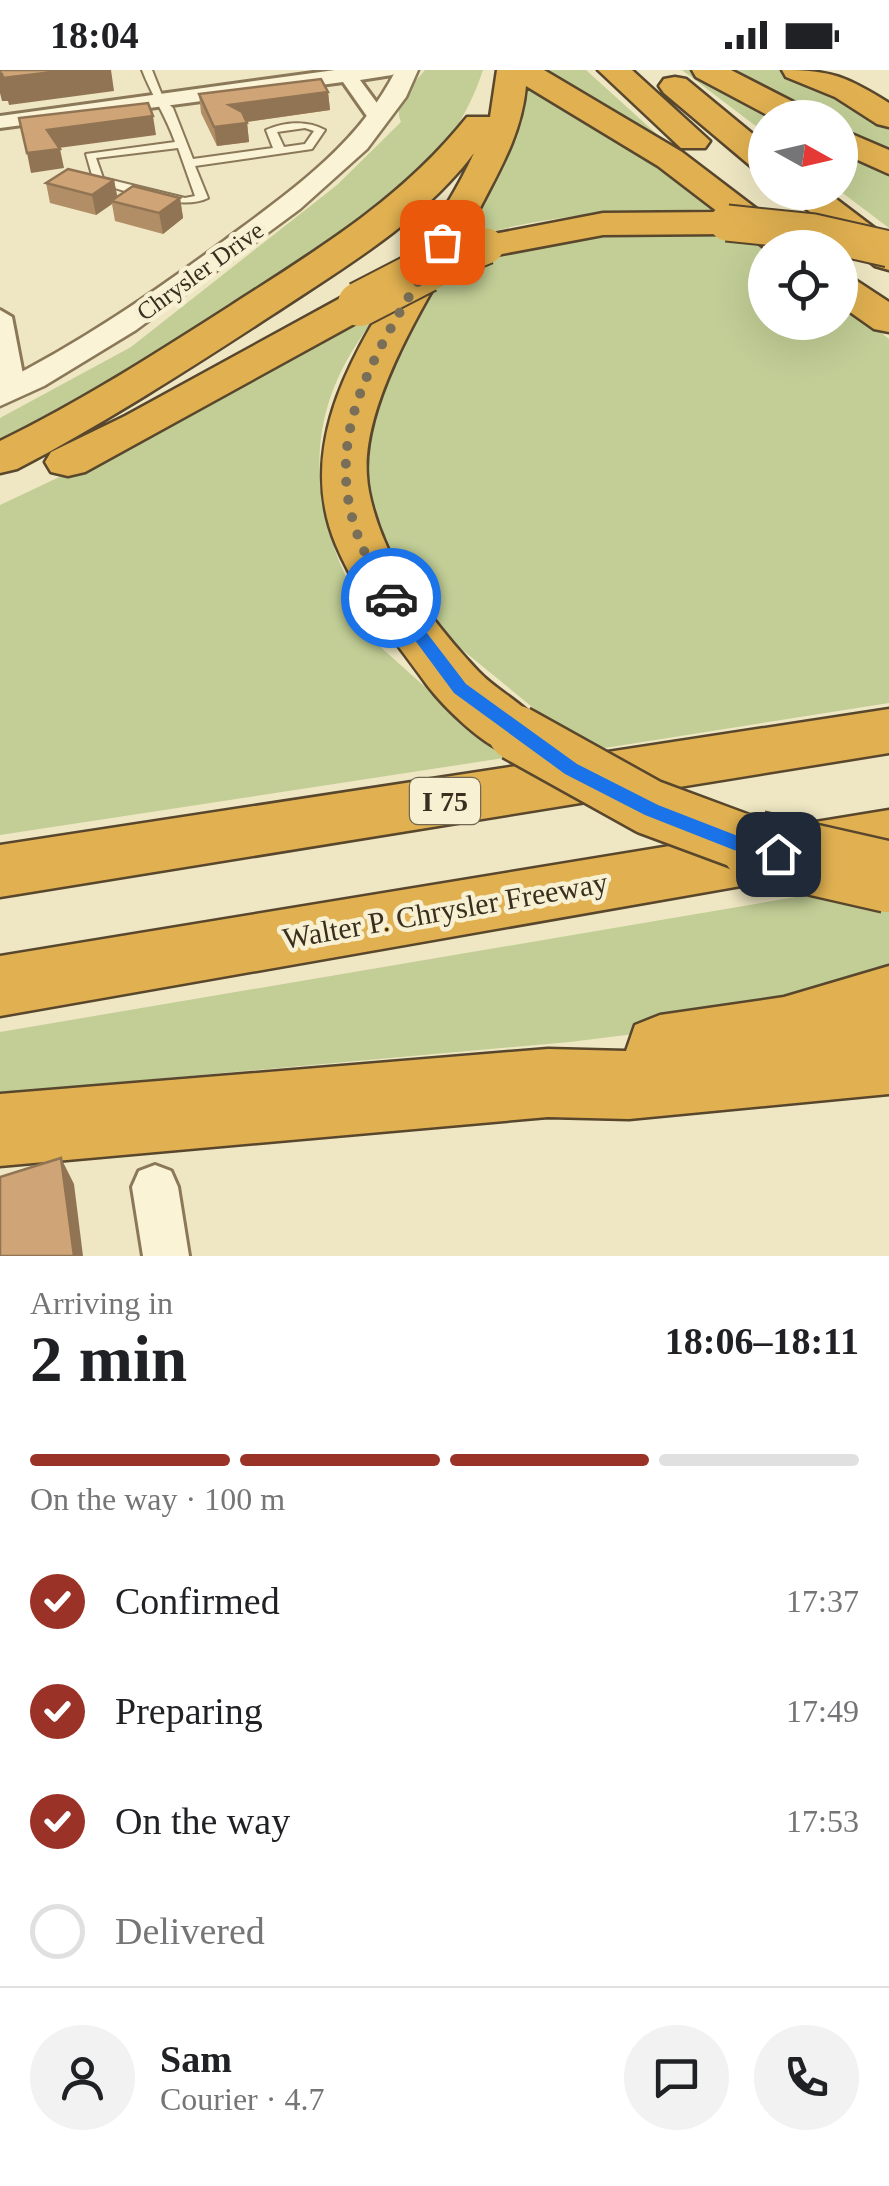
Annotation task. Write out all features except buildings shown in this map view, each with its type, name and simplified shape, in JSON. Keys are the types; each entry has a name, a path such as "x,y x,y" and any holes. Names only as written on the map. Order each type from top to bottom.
{"highway":[{"path":"0,460 87,414 386,223 444,170 465,144 492,98 500,70"},
{"path":"613,70 801,230"},
{"path":"654,70 748,147"},
{"path":"708,70 764,100"},
{"path":"797,70 846,90 889,118"},
{"path":"765,230 670,159 526,74 489,159 366,377 348,431 344,477 360,543 384,587 460,688 516,732 571,769 651,810 740,845 889,877"},
{"path":"858,148 889,165"},
{"path":"827,210 889,258"},
{"path":"0,493 141,426 360,304 443,262 486,246 603,224 726,223 814,232 889,249"},
{"path":"858,275 889,299"},
{"path":"858,299 889,320"},
{"name":"I 75","path":"0,871 889,731"},
{"name":"Walter P. Chrysler Freeway","path":"0,986 889,835"},
{"path":"548,1083 623,1054 784,1029 889,996"},
{"path":"0,1130 548,1083 628,1085 889,1062"}],"street":[{"path":"0,122 346,73 392,70"},
{"name":"Chrysler Drive","path":"6,393 90,347 176,290 336,166 378,118 406,70"},
{"path":"346,73 378,118"},
{"path":"0,317 6,393"},
{"path":"155,1186 166,1256"}],"lane":[{"path":"147,70 159,101 168,108 190,163 202,198 185,201 98,180 90,156 182,144"},
{"path":"190,163 280,151"}],"green space":[{"path":"425,70 483,70 451,136 404,194 174,346 0,443 0,418 131,347 337,185 401,122 401,101"},
{"path":"537,70 586,70 671,147"},
{"path":"682,70 699,70 754,100 748,100 748,120"},
{"path":"725,70 789,70 853,100 785,100"},
{"path":"522,78 651,159 655,167 719,210 652,210 553,219 456,242"},
{"path":"858,104 889,126 889,153 858,137"},
{"path":"858,159 889,177 889,228 858,205"},
{"path":"748,233 748,340 858,340 858,314 889,339 889,703 586,751 427,621 356,506 360,418 432,277 486,254 573,234"},
{"path":"378,312 346,361 327,408 319,469 328,529 366,614 360,621 375,642 504,758 0,835 0,505"},
{"path":"820,893 889,903 889,977 682,1028 570,1042 0,1093 0,1032"}],"way so far":[{"path":"391,598 360,543 344,477 348,431 366,377 442,242"}],"route":[{"path":"391,598 460,688 571,769 651,810 740,845 778,854"}]}
